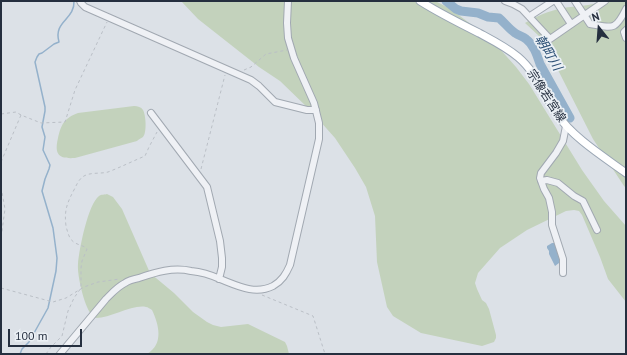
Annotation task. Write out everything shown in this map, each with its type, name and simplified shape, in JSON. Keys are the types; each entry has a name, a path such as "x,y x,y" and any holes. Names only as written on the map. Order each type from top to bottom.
{"main road":[{"name":"宗像若宮線","path":"420,1 495,42 517,56 532,72 557,114 566,126 585,143 626,174"}],"street":[{"path":"80,1 85,7 251,80 275,102 307,110 316,110"},
{"path":"60,354 113,291 126,282 158,272 170,270 189,270 207,274 241,288 260,290 275,285 287,273 313,170 319,139 319,123 314,103 294,58 288,38 288,1"},
{"path":"505,1 522,9 530,16 550,40 584,15 596,3 605,1"},
{"path":"530,16 555,1 571,24"},
{"path":"575,1 590,24 605,27 613,26 619,22 626,9"},
{"path":"626,30 624,32 626,38"},
{"path":"151,113 207,188 220,241 222,267 219,279"},
{"path":"563,273 563,259 552,225 552,212 540,178 541,173 563,141 566,126"},
{"path":"541,181 547,180 558,183 574,196 583,201 597,230"}],"path":[{"path":"1,114 16,112 41,123 65,122 75,90 109,18"},
{"path":"236,73 252,67 266,54 291,48"},
{"path":"199,177 226,69"},
{"path":"1,162 22,115"},
{"path":"46,354 62,336 70,304 81,288 82,261 87,249 76,244 69,237 67,232 65,210 68,200 79,180 84,176 106,172 145,156 161,126"},
{"path":"1,187 5,209 1,238"},
{"path":"1,288 53,302 66,298 81,288 98,282 121,279 126,282"},
{"path":"263,296 313,316 325,354"}],"green space":[{"path":"181,1 435,1 449,8 483,33 516,67 529,84 582,170 604,201 626,226 626,302 608,279 582,215 579,211 574,210 566,211 527,230 500,248 478,273 475,283 482,300 486,303 489,309 496,335 494,342 482,346 421,333 393,316 387,307 377,262 375,216 366,187 335,138 310,110 280,81 259,67 198,19"},
{"path":"603,1 626,1 626,188 593,139 557,68 547,44 525,23 552,11"},
{"path":"134,106 139,107 144,112 146,128 143,137 137,141 75,158 62,157 57,152 59,133 64,122 69,117 78,113"},
{"path":"107,194 113,197 122,209 150,273 174,293 193,312 207,322 221,327 248,324 285,342 289,354 147,354 156,345 158,340 157,322 152,310 147,307 135,307 108,316 96,318 92,316 88,310 82,290 78,264 82,238 91,208 99,196"}],"water":[{"path":"555,243 560,256 559,263 555,266 547,248 547,246"}],"waterway":[{"path":"20,354 22,349 29,342 48,308 56,271 57,258 53,228 42,191 50,165 43,150 45,137 42,127 45,107 35,62 39,54 59,42 59,29 71,12 74,1"},
{"name":"朝町川","path":"446,1 461,11 499,18 516,34 529,41 570,118"}]}
